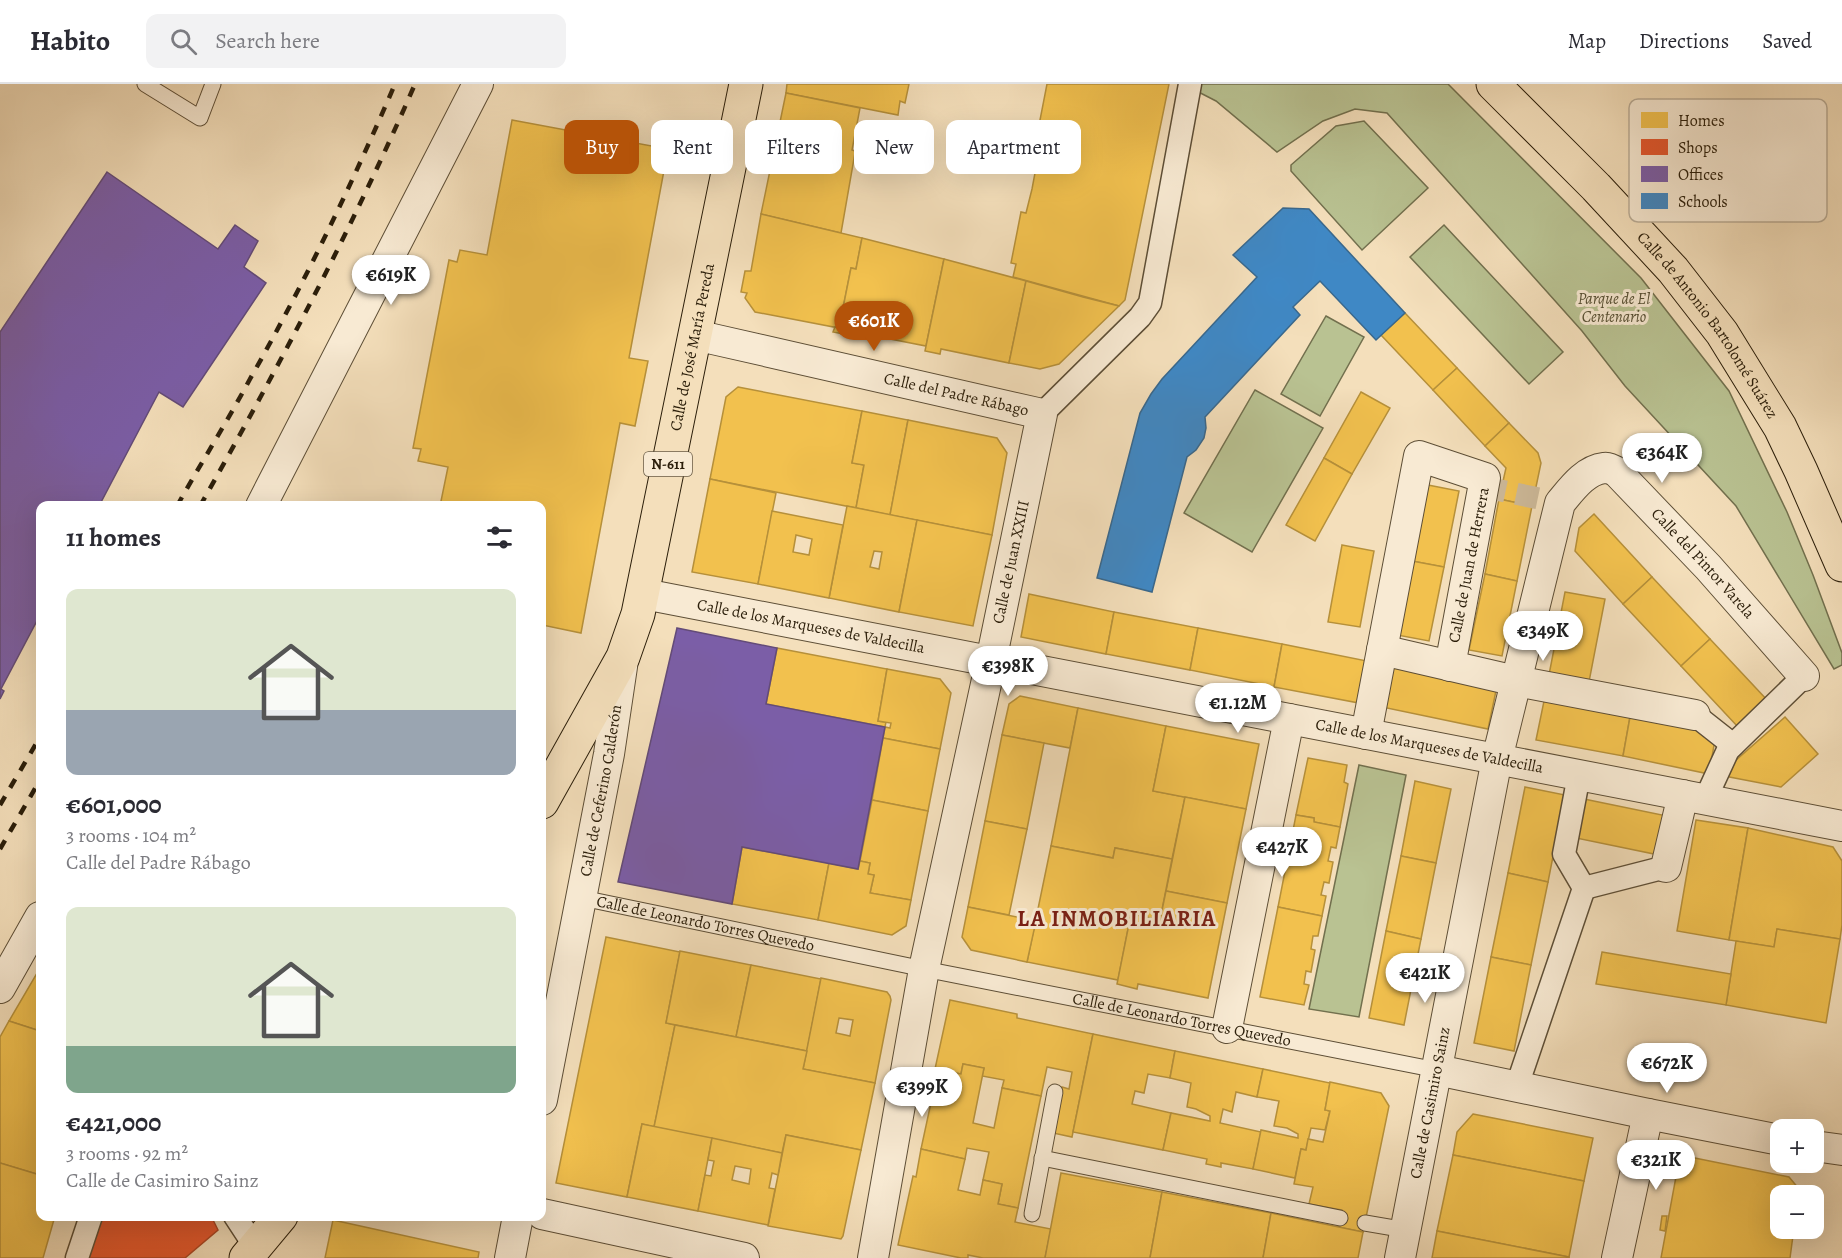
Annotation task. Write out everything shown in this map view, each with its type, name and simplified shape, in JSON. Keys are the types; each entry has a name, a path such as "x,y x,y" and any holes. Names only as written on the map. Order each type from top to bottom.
{"main road":[{"name":"Calle de José María Pereda","path":"546,795 623,657 644,594 656,522 746,84"},
{"name":"Calle de Antonio Bartolomé Suárez","path":"1499,87 1673,270 1722,333 1780,427 1802,471 1842,564"},
{"path":"251,1253 276,1221"}],"street":[{"path":"264,501 478,84"},
{"path":"1042,414 1140,317 1150,303 1190,84"},
{"name":"Calle del Padre Rábago","path":"695,335 1042,414"},
{"name":"Calle de Juan XXIII","path":"873,1258 924,969 1042,414"},
{"name":"Calle de Juan de Herrera","path":"1366,734 1419,456 1485,478 1450,666"},
{"name":"Calle del Pintor Varela","path":"1592,471 1606,467 1617,472 1708,567 1804,676"},
{"name":"Calle de Casimiro Sainz","path":"1403,1244 1497,759 1516,681 1560,503 1592,471"},
{"name":"Calle de los Marqueses de Valdecilla","path":"644,594 1842,826"},
{"name":"Calle de Juan de Herrera","path":"1382,650 1516,681 1695,715 1733,745"},
{"name":"Calle de Ceferino Calderón","path":"546,1080 616,712 623,657"},
{"path":"1584,888 1666,867 1694,797 1728,750 1804,676"},
{"path":"1227,1028 1289,719"},
{"path":"1517,1086 1584,888 1564,854 1579,775"},
{"path":"0,988 36,924"},
{"name":"Calle de Leonardo Torres Quevedo","path":"1437,1070 1770,1138"},
{"path":"1617,1258 1648,1114"},
{"path":"1824,1147 1842,1150"},
{"path":"546,1215 744,1258"},
{"path":"77,1258 89,1221"},
{"path":"237,1221 251,1253"},
{"path":"510,1258 517,1221"}],"lane":[{"path":"145,84 200,118 213,84"},
{"name":"Calle de Leonardo Torres Quevedo","path":"582,898 924,969 1437,1070"},
{"path":"1032,1214 1055,1092"},
{"path":"1042,1158 1340,1218"},
{"path":"1365,1223 1403,1244"}],"green space":[{"name":"Parque de El Centenario","path":"1183,84 1448,84 1641,278 1729,391 1787,512 1813,575 1842,653 1842,665 1834,669 1736,506 1625,386 1582,331 1387,113 1355,109 1323,121 1277,152 1216,101"},
{"path":"1364,121 1428,188 1362,250 1291,171 1291,165 1336,126"},
{"path":"1444,225 1563,352 1529,384 1410,257"},
{"path":"1326,316 1364,337 1320,416 1281,394"},
{"path":"1255,390 1323,428 1252,552 1184,513"},
{"path":"1359,765 1406,775 1359,1017 1309,1009"}],"building: Homes":[{"path":"787,84 909,84 905,103 900,101 898,115 786,93"},
{"path":"1047,84 1169,84 1125,300 1119,306 1013,277 1016,264 1011,263 1021,212 1026,213 1035,174 1081,174 1081,120 1040,120"},
{"path":"786,93 860,108 858,120 854,120 852,150 854,151 854,159 841,233 761,214 769,174 842,174 842,120 780,120"},
{"path":"512,120 564,130 564,174 639,174 639,144 651,146 651,174 663,174 629,358 648,361 635,426 620,423 581,633 546,626 546,501 441,501 448,467 418,461 421,449 413,448 449,260 457,262 460,250 487,255"},
{"path":"761,214 862,238 856,269 851,268 839,328 755,312 745,298 747,293 741,292 745,271 751,271"},
{"path":"862,238 944,259 926,346 860,333 858,337 833,332 835,327 839,328 851,268 856,269"},
{"path":"944,259 1026,281 1009,363 941,349 940,354 925,351"},
{"path":"1026,281 1119,306 1059,364 1040,369 1009,363"},
{"path":"1405,313 1457,368 1433,390 1381,335"},
{"path":"1457,368 1509,423 1485,446 1433,390"},
{"path":"738,387 862,411 852,463 864,465 856,508 710,479 726,397"},
{"path":"1361,392 1390,408 1352,474 1324,458"},
{"path":"862,411 908,420 890,515 856,508 864,465 852,463"},
{"path":"908,420 997,438 1007,453 992,535 890,515"},
{"path":"1509,423 1538,453 1541,463 1532,506 1499,499 1506,468 1485,446"},
{"path":"1324,458 1352,474 1315,541 1286,525"},
{"path":"710,479 776,493 758,584 692,572"},
{"path":"1428,485 1459,491 1444,567 1412,561"},
{"path":"1499,499 1532,506 1517,581 1485,574"},
{"path":"847,506 917,520 899,612 829,598","holes":["874,551 882,552 879,569 870,567"]},
{"path":"772,511 843,525 829,598 758,584","holes":["796,535 812,539 809,555 793,552"]},
{"path":"1594,514 1652,577 1623,604 1575,551 1579,528"},
{"path":"917,520 992,535 973,626 899,612"},
{"path":"1342,545 1374,551 1360,627 1328,622"},
{"path":"1412,561 1444,567 1429,641 1397,635"},
{"path":"1485,574 1517,581 1502,656 1469,650"},
{"path":"1652,577 1710,639 1681,666 1623,604"},
{"path":"1565,592 1605,599 1588,687 1548,680"},
{"path":"1029,594 1114,612 1106,654 1021,637"},
{"path":"1114,612 1198,628 1190,670 1106,654"},
{"path":"1198,628 1282,644 1274,687 1190,670"},
{"path":"1710,639 1768,701 1738,727 1681,666"},
{"path":"1282,644 1367,661 1359,703 1274,687"},
{"path":"777,648 887,669 878,721 886,722 885,727 766,704"},
{"path":"1391,665 1497,686 1488,729 1382,707"},
{"path":"887,669 940,679 951,693 940,749 883,738 885,727 890,728 891,723 878,721"},
{"path":"1020,696 1078,708 1070,748 1002,735 1009,704"},
{"path":"1544,701 1630,717 1623,756 1536,740"},
{"path":"1078,708 1166,726 1153,791 1185,797 1172,859 1115,848 1113,858 1051,846"},
{"path":"1630,717 1716,734 1709,774 1623,756"},
{"path":"1785,717 1818,754 1781,787 1719,775"},
{"path":"1166,726 1259,744 1246,809 1153,791"},
{"path":"1002,735 1044,743 1027,829 985,821"},
{"path":"883,738 940,749 928,811 872,800"},
{"path":"1308,758 1347,765 1344,782 1348,784 1340,827 1314,822 1314,818 1296,815"},
{"path":"1415,781 1451,789 1436,863 1401,856"},
{"path":"1525,787 1565,795 1548,882 1508,873"},
{"path":"1185,797 1246,809 1227,903 1166,891"},
{"path":"1584,799 1667,816 1659,855 1576,838"},
{"path":"872,800 928,811 911,900 870,893 874,875 868,874 870,863 860,861"},
{"path":"1296,815 1314,818 1314,822 1340,827 1336,848 1331,847 1328,861 1333,862 1329,883 1324,882 1321,895 1326,896 1322,916 1278,907"},
{"path":"1696,820 1748,828 1729,940 1677,931"},
{"path":"985,821 1027,829 1009,915 968,907"},
{"path":"1748,828 1833,847 1842,861 1840,939 1777,929 1774,947 1729,940"},
{"path":"1051,846 1113,858 1115,848 1172,859 1160,920 1131,914 1118,980 1027,962"},
{"path":"742,847 829,863 818,920 732,904"},
{"path":"1401,856 1436,863 1421,939 1386,931"},
{"path":"860,861 870,863 868,874 874,875 870,893 911,900 906,926 892,935 818,920 829,863 858,869"},
{"path":"1508,873 1548,882 1531,965 1491,957"},
{"path":"1166,891 1227,903 1208,998 1138,984 1137,989 1117,984 1131,914 1160,920"},
{"path":"968,907 1036,921 1027,962 971,950 962,937"},
{"path":"1278,907 1322,916 1318,936 1313,936 1311,949 1315,950 1311,972 1306,971 1304,984 1309,985 1304,1005 1260,997"},
{"path":"1777,929 1840,939 1826,1023 1726,1005 1736,941 1774,947"},
{"path":"1386,931 1421,939 1404,1025 1369,1018"},
{"path":"606,937 680,952 666,1023 675,1025 656,1118 654,1127 642,1124 627,1197 556,1183"},
{"path":"680,951 751,965 736,1037 666,1023"},
{"path":"1602,952 1731,974 1726,1005 1596,984"},
{"path":"1491,957 1531,965 1514,1051 1474,1043"},
{"path":"751,965 821,979 807,1051 736,1037"},
{"path":"36,975 36,1030 9,1021"},
{"path":"821,978 887,992 891,1000 875,1083 803,1069","holes":["839,1018 853,1020 850,1036 836,1033"]},
{"path":"950,1000 1017,1014 1017,1018 1093,1034 1072,1137 1053,1133 1062,1087 1069,1089 1072,1072 1047,1067 1041,1096 1002,1088 1004,1080 982,1076 984,1068 963,1064 961,1074 935,1069"},
{"path":"9,1021 36,1030 36,1174 0,1163 0,1037"},
{"path":"675,1025 807,1051 803,1069 875,1083 861,1150 786,1135 782,1153 654,1127"},
{"path":"1093,1034 1175,1051 1170,1078 1148,1074 1144,1093 1135,1091 1132,1104 1171,1113 1163,1150 1073,1132"},
{"path":"1175,1051 1263,1069 1257,1097 1236,1092 1232,1112 1223,1109 1220,1123 1261,1132 1253,1169 1221,1163 1221,1167 1206,1164 1207,1159 1163,1150 1171,1113 1210,1121 1210,1116 1187,1107 1191,1083 1170,1078"},
{"path":"963,1064 984,1068 973,1123 994,1128 1002,1088 1041,1096 1018,1208 998,1204 1002,1184 983,1180 989,1152 967,1148 965,1159 921,1149 938,1070 961,1074"},
{"path":"1263,1069 1330,1083 1325,1110 1330,1111 1325,1130 1311,1128 1306,1150 1301,1149 1295,1178 1253,1169 1261,1130 1298,1138 1298,1134 1287,1128 1274,1126 1279,1101 1257,1097"},
{"path":"1330,1082 1381,1093 1389,1106 1363,1232 1338,1227 1342,1210 1309,1204 1313,1187 1294,1184 1301,1149 1306,1150 1308,1139 1323,1142 1330,1111 1325,1110"},
{"path":"1473,1114 1593,1138 1584,1181 1453,1155 1457,1132"},
{"path":"642,1124 712,1138 698,1211 627,1197"},
{"path":"786,1135 861,1150 841,1239 768,1226"},
{"path":"712,1138 782,1153 778,1175 772,1173 769,1188 775,1189 768,1225 698,1211 705,1175 711,1176 714,1161 708,1160","holes":["735,1166 751,1169 749,1184 732,1180"]},
{"path":"921,1149 965,1159 958,1190 980,1195 983,1180 1002,1184 998,1204 1018,1208 1015,1222 1051,1229 1045,1258 983,1258 968,1255 968,1258 961,1258 898,1245"},
{"path":"1453,1155 1584,1181 1569,1257 1437,1231"},
{"path":"1680,1155 1789,1177 1796,1185 1770,1185 1770,1239 1793,1239 1790,1258 1661,1258"},
{"path":"0,1163 36,1174 36,1221 54,1221 43,1258 0,1258"},
{"path":"1061,1173 1162,1192 1150,1258 1045,1258"},
{"path":"1162,1192 1271,1213 1263,1258 1150,1258"},
{"path":"1271,1213 1363,1232 1358,1258 1263,1258"},
{"path":"1662,1216 1667,1216 1665,1231 1660,1230"},
{"path":"333,1221 479,1252 478,1258 325,1258"},
{"path":"1437,1231 1569,1257 1569,1258 1432,1258"}],"building: Shops":[{"path":"97,1221 214,1221 218,1230 185,1258 86,1258"}],"building: Offices":[{"path":"107,172 218,249 235,225 258,241 244,267 266,283 183,407 159,392 102,501 36,501 36,623 1,689 4,691 0,699 0,332"},
{"path":"677,628 777,648 766,704 885,727 858,869 742,847 732,904 618,882"}],"building: Schools":[{"path":"1283,208 1309,209 1405,313 1376,340 1320,281 1293,307 1300,315 1205,417 1204,438 1196,450 1187,457 1152,592 1097,578 1140,413 1162,379 1257,277 1233,255"}],"tunnel":[{"path":"1484,487 1560,503"}],"railway":[{"path":"180,501 289,307 362,159 395,84"},
{"path":"203,501 313,298 366,192 415,84"},
{"path":"0,805 36,744"},
{"path":"0,849 36,787"}],"district":[{"name":"LA INMOBILIARIA","path":"1117,919"}]}
